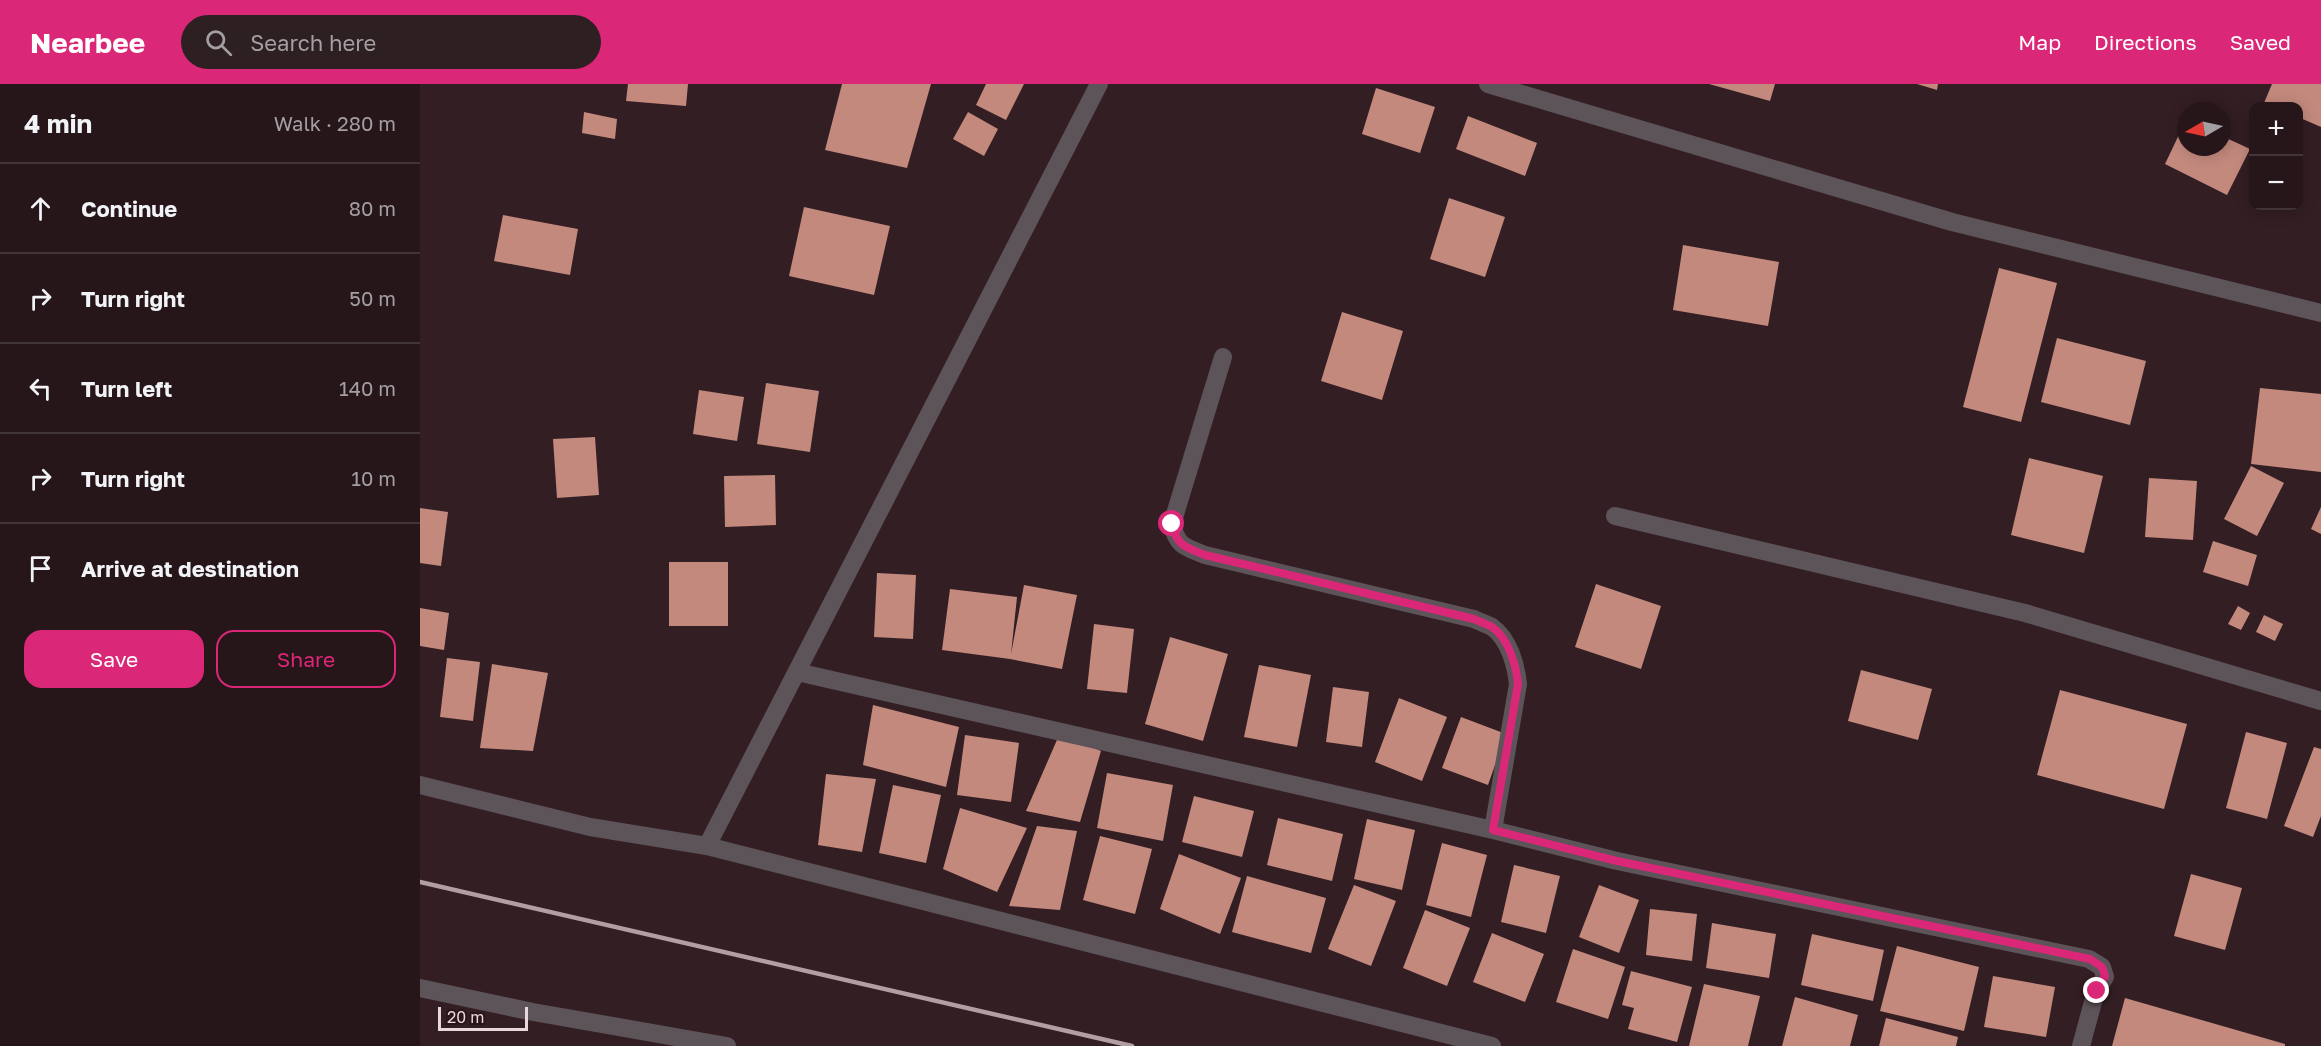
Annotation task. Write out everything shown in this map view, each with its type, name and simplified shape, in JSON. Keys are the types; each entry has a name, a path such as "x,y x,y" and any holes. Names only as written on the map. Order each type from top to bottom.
{"street":[{"path":"707,846 1099,84"},
{"path":"1488,84 1952,222 2321,313"},
{"path":"1223,357 1172,524 1175,538 1183,546 1205,555 1474,619 1492,627 1506,644 1516,669 1518,684 1493,830"},
{"path":"1615,516 2025,613 2321,701"},
{"path":"797,672 1493,830 1617,861 2090,959 2102,967 2105,976 2097,991 2081,1046"},
{"path":"420,785 590,827 707,846 1492,1046"},
{"path":"420,988 533,1012 727,1046"}],"building":[{"path":"628,84 688,84 686,106 626,101"},
{"path":"842,84 931,84 907,168 825,150"},
{"path":"986,84 1024,84 1006,120 976,105"},
{"path":"1709,84 1775,84 1770,101"},
{"path":"1917,84 1938,84 1937,90"},
{"path":"2272,84 2321,84 2321,127 2303,119 2303,102 2264,102"},
{"path":"1376,88 1435,107 1420,153 1362,134"},
{"path":"584,112 617,119 615,139 582,133"},
{"path":"968,112 998,129 984,156 953,139"},
{"path":"1468,116 1537,143 1525,176 1456,149"},
{"path":"2177,139 2177,156 2231,156 2231,140 2249,149 2227,195 2165,164"},
{"path":"1449,198 1505,217 1485,277 1430,259"},
{"path":"804,207 890,226 874,295 789,276"},
{"path":"503,215 578,229 570,275 494,261"},
{"path":"1683,245 1779,262 1768,326 1673,310"},
{"path":"1999,268 2057,283 2021,422 1963,407"},
{"path":"1342,312 1403,331 1382,400 1321,381"},
{"path":"2057,338 2146,361 2130,425 2041,402"},
{"path":"766,383 819,391 810,452 757,444"},
{"path":"2260,388 2321,394 2321,472 2251,464"},
{"path":"699,390 744,397 737,441 693,434"},
{"path":"595,437 599,495 557,498 553,439"},
{"path":"2029,458 2103,476 2084,553 2011,535"},
{"path":"2251,466 2284,483 2257,536 2224,519"},
{"path":"775,475 776,525 725,527 724,476"},
{"path":"2149,478 2197,481 2193,540 2145,537"},
{"path":"2321,507 2321,534 2311,529"},
{"path":"420,508 448,512 441,566 420,563"},
{"path":"2213,541 2257,555 2248,586 2203,572"},
{"path":"669,562 728,562 728,626 669,626"},
{"path":"877,573 916,575 913,639 874,637"},
{"path":"1596,584 1661,606 1641,669 1575,647"},
{"path":"1024,585 1077,595 1062,669 942,650 950,589 1017,597 1011,654"},
{"path":"2238,606 2250,613 2241,630 2228,624"},
{"path":"420,608 449,613 444,650 420,646"},
{"path":"2264,615 2283,624 2275,641 2256,632"},
{"path":"1094,624 1134,629 1127,693 1087,689"},
{"path":"1170,637 1228,654 1203,741 1145,724"},
{"path":"447,658 480,662 473,721 440,717"},
{"path":"492,664 548,673 533,751 480,748"},
{"path":"1259,665 1311,675 1297,747 1244,737"},
{"path":"1861,670 1932,689 1918,740 1848,721"},
{"path":"1333,687 1369,692 1362,747 1326,742"},
{"path":"2060,690 2187,724 2164,809 2037,775"},
{"path":"1399,698 1447,717 1422,781 1375,762"},
{"path":"873,705 959,727 946,787 863,765"},
{"path":"1461,717 1506,734 1488,785 1442,768"},
{"path":"2246,732 2287,743 2267,819 2226,808"},
{"path":"1060,733 1101,751 1080,822 1026,811"},
{"path":"965,735 1019,743 1011,802 957,795"},
{"path":"2314,747 2321,749 2321,816 2313,837 2284,826"},
{"path":"1107,773 1173,785 1163,841 1097,828"},
{"path":"826,774 876,779 862,852 818,845"},
{"path":"893,785 941,795 926,863 879,853"},
{"path":"1194,796 1254,811 1242,857 1182,842"},
{"path":"960,808 1027,828 997,892 943,869"},
{"path":"1278,818 1343,834 1332,881 1267,865"},
{"path":"1367,819 1415,830 1402,890 1354,879"},
{"path":"1037,826 1077,831 1060,910 1009,906"},
{"path":"1100,836 1152,849 1135,914 1083,900"},
{"path":"1442,843 1487,855 1471,917 1426,905"},
{"path":"1179,854 1241,878 1220,934 1160,909"},
{"path":"1514,865 1560,876 1546,933 1501,922"},
{"path":"2191,874 2242,888 2225,950 2174,936"},
{"path":"1247,876 1326,898 1311,953 1232,932"},
{"path":"1354,885 1396,901 1371,966 1328,949"},
{"path":"1599,885 1639,900 1619,953 1579,937"},
{"path":"1650,909 1697,914 1692,961 1646,955"},
{"path":"1425,910 1470,928 1447,986 1403,968"},
{"path":"1712,923 1776,934 1769,978 1706,968"},
{"path":"1492,933 1544,954 1525,1002 1473,982"},
{"path":"1812,934 1884,950 1873,1001 1801,985"},
{"path":"1897,946 1979,967 1964,1031 1880,1011"},
{"path":"1573,949 1625,967 1608,1019 1556,1002"},
{"path":"1631,971 1692,987 1677,1042 1628,1029 1634,1008 1622,1005"},
{"path":"1993,976 2055,987 2046,1037 1984,1027"},
{"path":"1704,984 1760,996 1748,1046 1689,1046"},
{"path":"1795,997 1858,1015 1850,1046 1782,1046"},
{"path":"2125,998 2285,1044 2285,1046 2112,1046"},
{"path":"1886,1018 1958,1037 1956,1046 1879,1046"}],"railway":[{"path":"420,882 1132,1046"}],"route":[{"path":"1172,524 1175,538 1183,546 1205,555 1474,619 1492,627 1506,644 1516,669 1518,684 1493,830 1617,861 2090,959 2102,967 2105,976 2097,991"}]}
